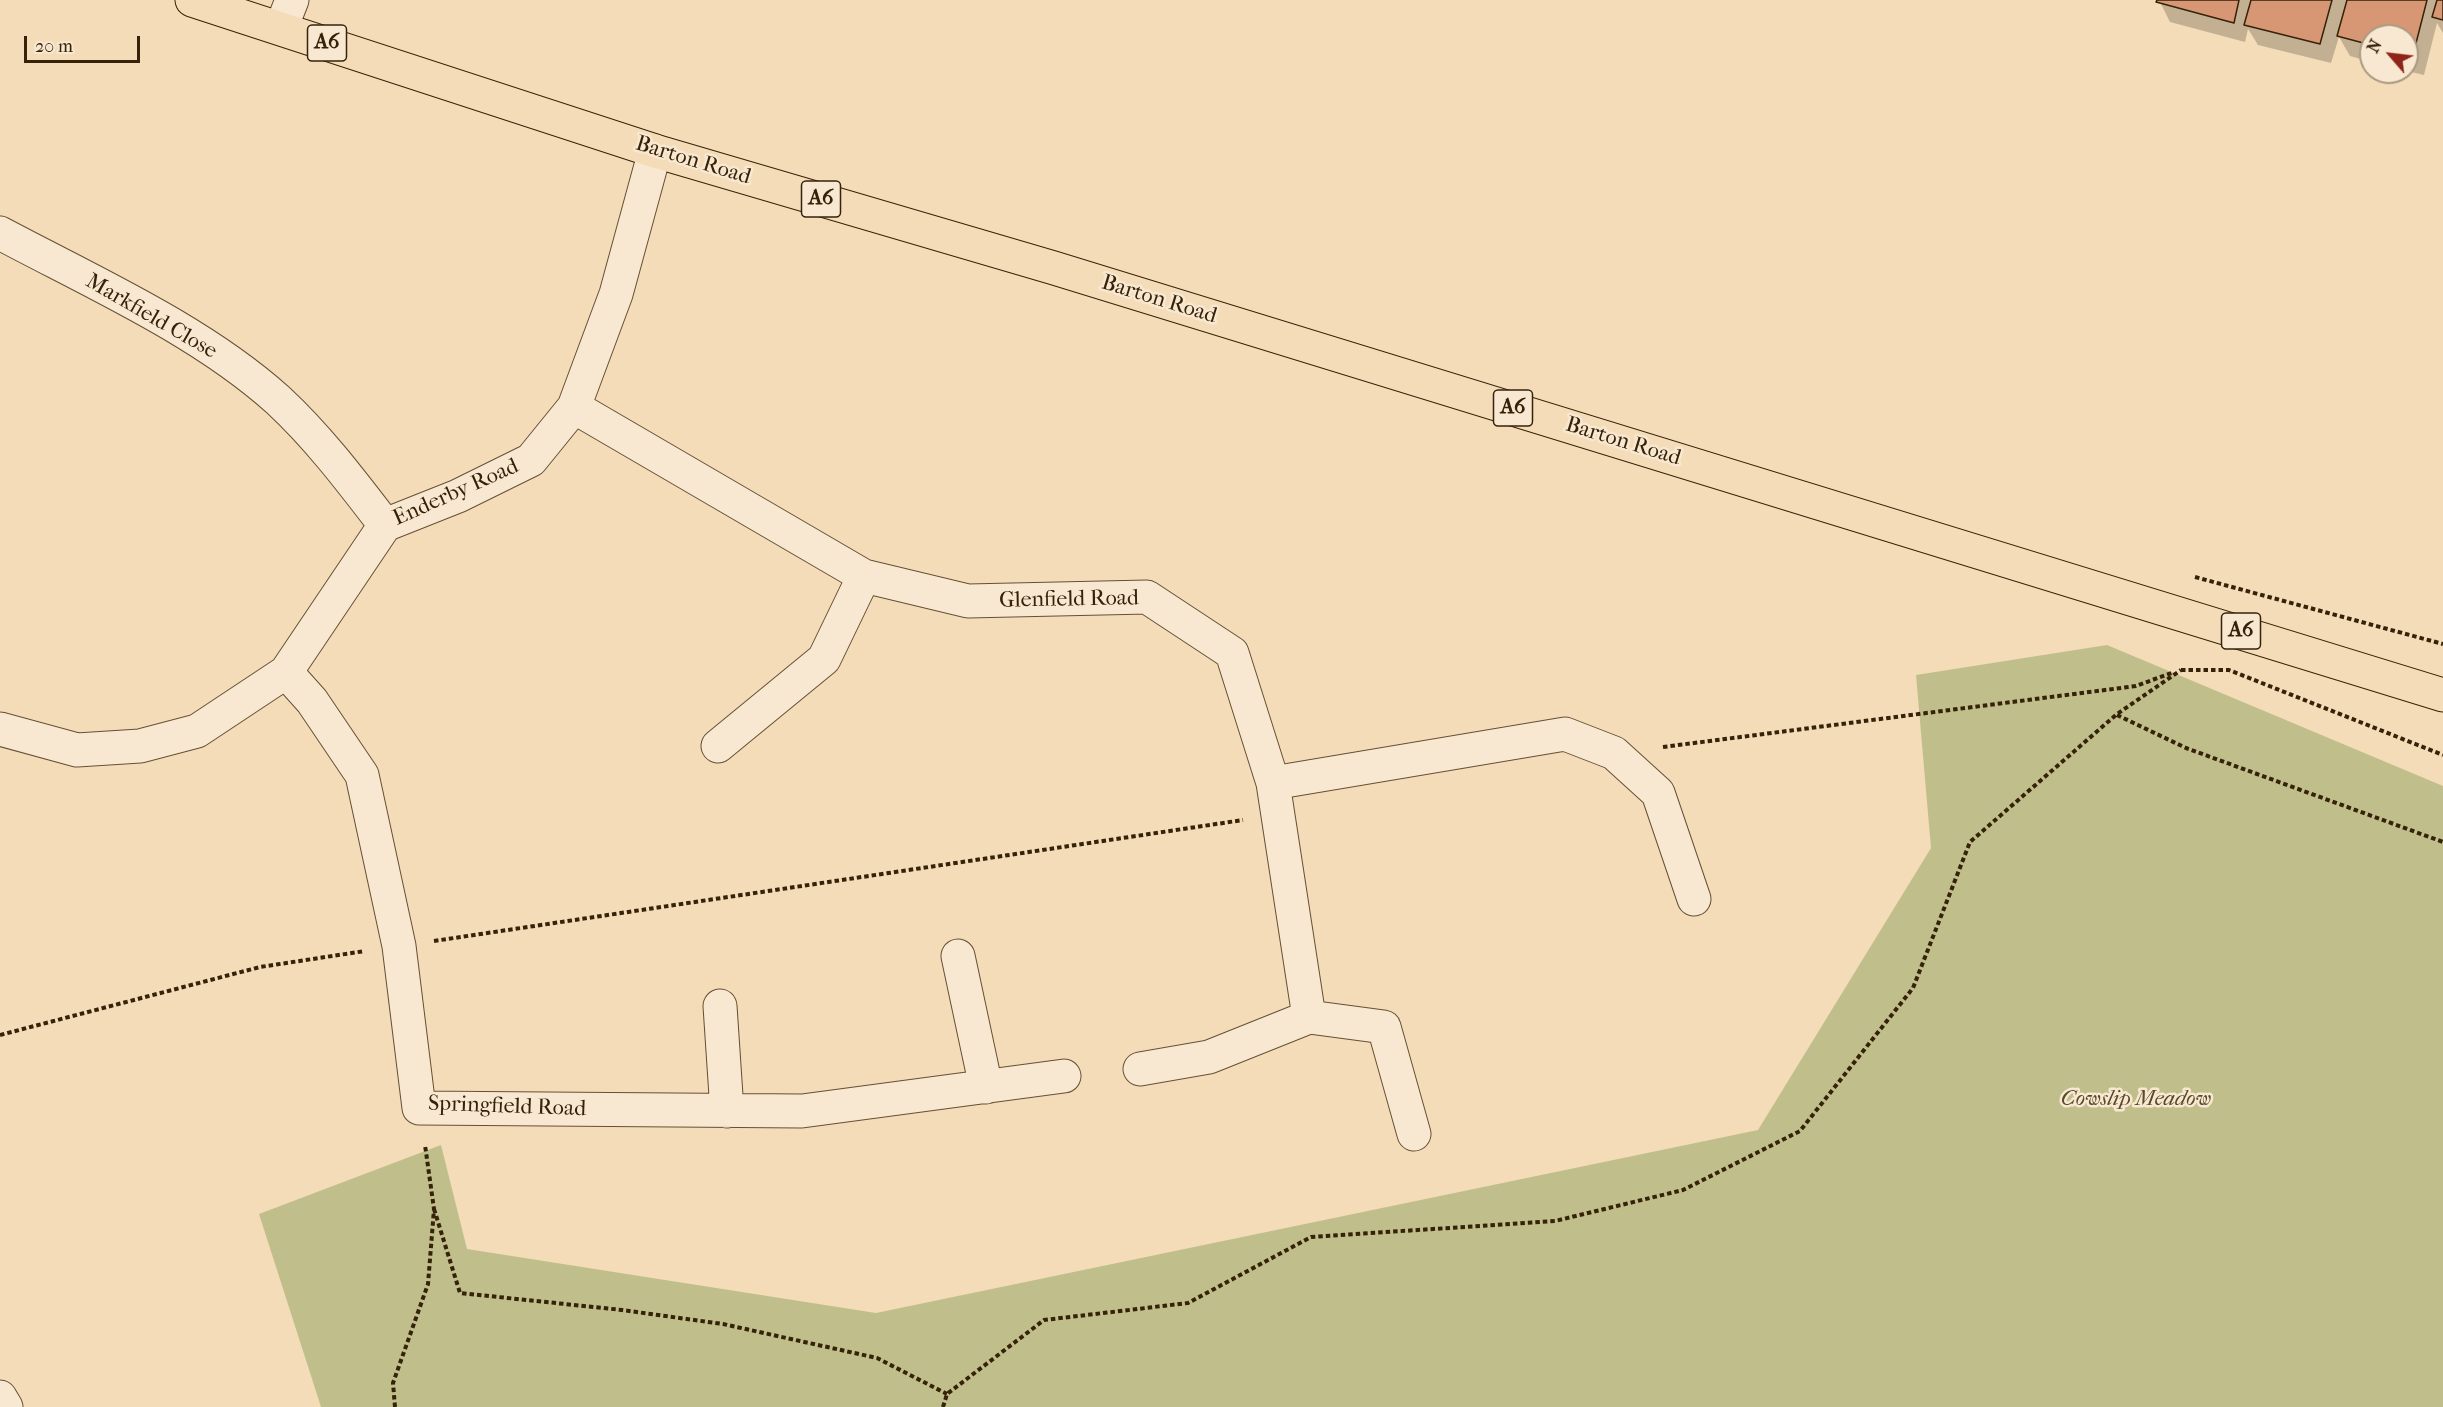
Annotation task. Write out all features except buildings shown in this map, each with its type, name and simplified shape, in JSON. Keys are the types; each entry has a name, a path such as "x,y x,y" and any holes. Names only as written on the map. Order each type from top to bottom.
{"highway":[{"name":"Barton Road","path":"192,0 286,14 655,151 1054,268 2443,695"}],"street":[{"name":"Enderby Road","path":"0,729 77,750 140,746 197,731 286,672 385,525 458,496 531,460 573,407 615,294 655,151"},
{"name":"Markfield Close","path":"0,233 204,343 277,400 339,464 385,525"},
{"name":"Glenfield Road","path":"573,407 864,576 968,601 1147,597 1232,653 1273,783 1309,1017"},
{"path":"718,746 824,659 864,576"},
{"name":"Springfield Road","path":"286,672 312,701 362,775 399,946 419,1108 802,1112 1064,1077"},
{"path":"1273,783 1566,734 1614,753 1658,793 1694,899"},
{"path":"958,956 986,1087"},
{"path":"720,1006 727,1111"},
{"path":"1140,1069 1209,1057 1309,1017 1384,1027 1414,1134"},
{"path":"0,1397 6,1407"}],"path":[{"path":"943,1407 947,1394 1044,1320 1188,1303 1311,1238 1555,1221 1683,1190 1800,1131 1912,988 1970,842 2117,714 2181,670"},
{"path":"1614,753 2136,686 2181,670 2229,670 2443,755"},
{"path":"2117,714 2186,748 2443,842"},
{"path":"0,1035 260,967 1248,819 1273,783"},
{"path":"419,1108 434,1209 460,1293 622,1310 723,1324 877,1358 947,1394"},
{"path":"395,1407 393,1383 428,1284 434,1209"}],"green space":[{"name":"Cowslip Meadow","path":"2107,645 2443,786 2443,1407 321,1407 259,1214 441,1145 467,1249 876,1313 1758,1130 1931,848 1916,675"}]}
